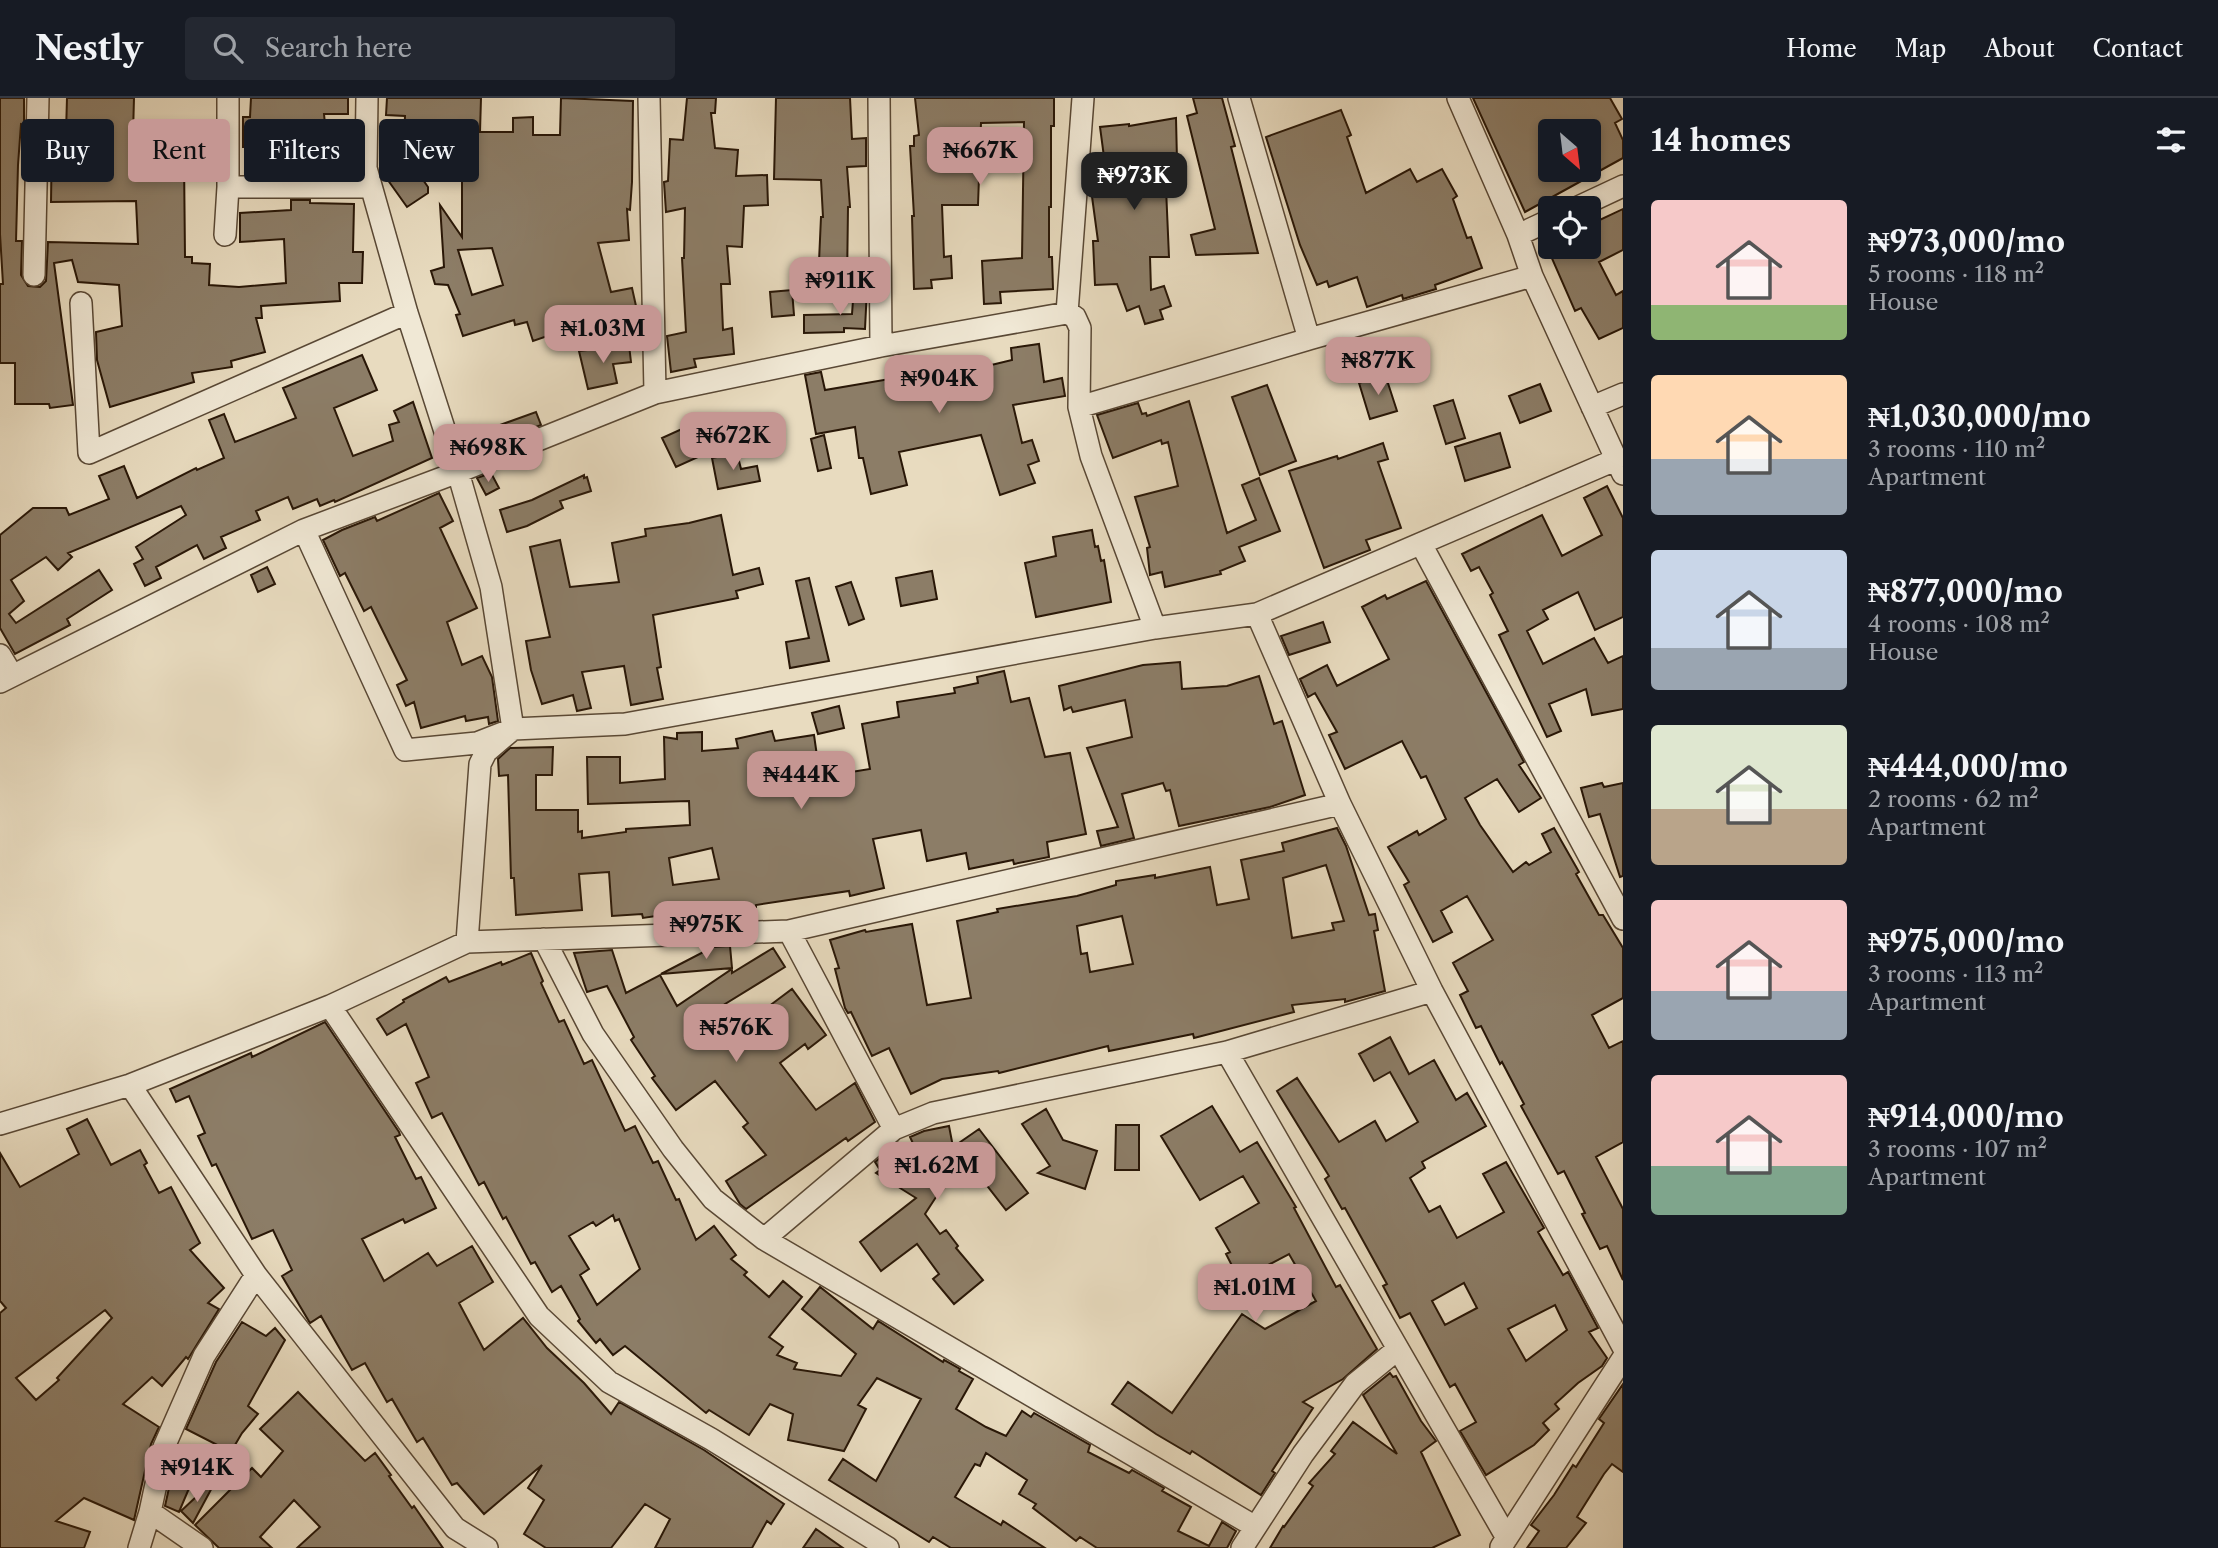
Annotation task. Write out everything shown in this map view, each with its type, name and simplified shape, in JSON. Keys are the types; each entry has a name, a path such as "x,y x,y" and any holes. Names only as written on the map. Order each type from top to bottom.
{"street":[{"path":"34,275 38,98"},
{"path":"225,235 228,98"},
{"path":"367,98 366,168 370,187 491,587 513,729"},
{"path":"649,98 655,393"},
{"path":"879,98 881,346"},
{"path":"1067,313 1083,98"},
{"path":"1238,98 1308,339"},
{"path":"304,530 405,750 477,743 513,729 625,724 1154,628 1257,614 1421,544 1619,467 1532,276 1518,235 1458,98"},
{"path":"1601,196 1623,186"},
{"path":"228,187 370,187"},
{"path":"1518,235 1538,226"},
{"path":"1079,407 1532,276"},
{"path":"81,303 89,453 407,313"},
{"path":"0,655 6,678 304,530 655,393 881,346 1067,313 1076,317 1080,328 1079,407 1091,456 1154,628"},
{"path":"1592,407 1623,394"},
{"path":"1421,544 1623,919"},
{"path":"1257,614 1340,804 1432,991 1623,1347"},
{"path":"467,942 480,764 485,752 513,729"},
{"path":"0,1124 130,1085 331,1006 467,942 789,931 1340,804"},
{"path":"789,931 894,1129"},
{"path":"544,939 593,1034 673,1149 713,1199 764,1239 1254,1527"},
{"path":"764,1239 894,1129 933,1113 1227,1052 1432,991"},
{"path":"331,1006 539,1316 609,1382 711,1439 888,1548"},
{"path":"1227,1052 1398,1349 1504,1543 1623,1358"},
{"path":"130,1085 256,1275 454,1528 486,1548"},
{"path":"139,1548 169,1435 204,1356 256,1275"},
{"path":"1242,1548 1303,1454 1355,1384 1398,1349"},
{"path":"150,1512 202,1548"}],"building":[{"path":"0,98 24,98 18,165 16,241 22,241 21,275 28,286 40,287 46,281 48,242 138,244 136,201 51,202 51,182 114,182 114,119 66,119 67,98 134,98 133,119 128,119 128,182 184,182 185,257 192,257 192,263 210,264 209,285 239,287 286,283 284,239 240,242 240,213 291,210 291,200 354,204 353,252 363,252 362,283 339,283 340,301 261,306 262,318 256,318 265,352 231,361 232,367 192,373 194,382 110,407 97,360 96,332 122,326 119,285 78,282 72,260 54,263 73,405 50,408 49,404 15,404 15,363 0,363 0,284 3,284 0,234"},
{"path":"251,98 348,98 348,114 324,114 325,119 244,119 243,147 243,117 250,117"},
{"path":"387,98 481,98 480,132 513,132 513,118 533,117 533,135 560,135 561,98 633,101 632,182 630,210 627,209 629,240 598,243 611,292 632,288 638,315 557,339 556,333 533,341 527,322 515,325 514,320 463,336 456,315 460,314 448,285 435,284 431,271 444,267 440,205 462,237 462,182 479,182 479,119 405,119 405,116 386,115","holes":["492,248 503,285 472,295 458,250"]},
{"path":"687,98 716,98 715,113 711,113 715,148 738,150 736,176 767,175 768,205 744,206 742,247 727,246 730,284 721,284 723,330 732,328 734,354 694,359 696,367 671,372 667,336 686,332 682,258 685,208 666,212 664,182 668,181 670,139 683,140"},
{"path":"776,98 850,98 852,139 866,138 866,166 847,167 850,207 847,284 818,284 823,217 821,180 774,179"},
{"path":"915,98 1054,98 1049,207 1049,257 1052,257 1053,289 1000,292 1001,303 984,304 982,261 1022,258 1024,122 981,123 978,205 942,205 944,257 951,256 952,278 931,280 932,288 914,289 910,146 914,146 914,136 919,135"},
{"path":"1193,98 1222,98 1235,146 1231,147 1258,253 1196,255 1191,235 1215,229 1187,116 1197,113"},
{"path":"1473,98 1610,98 1622,119 1615,123 1623,140 1623,158 1601,170 1601,119 1538,119 1538,182 1579,182 1554,196 1538,196 1538,205 1525,212"},
{"path":"1341,110 1351,135 1347,137 1366,193 1410,169 1417,182 1442,169 1457,196 1453,199 1467,238 1471,237 1482,268 1435,285 1436,289 1403,299 1402,295 1367,307 1357,277 1329,287 1327,281 1317,285 1300,245 1266,137"},
{"path":"1176,118 1177,161 1165,165 1169,257 1150,257 1151,290 1164,286 1171,306 1160,310 1163,319 1145,324 1139,306 1127,311 1117,284 1095,285 1093,241 1098,241 1091,189 1108,187 1100,127 1129,126"},
{"path":"389,182 424,182 428,193 407,207"},
{"path":"1623,209 1623,250 1599,262 1616,295 1623,291 1623,328 1599,339 1581,308 1575,311 1552,259 1601,259 1601,219"},
{"path":"854,287 867,288 865,329 844,328 844,332 804,333 804,315 852,314"},
{"path":"792,290 794,315 772,317 770,292"},
{"path":"1039,344 1044,382 1062,378 1065,396 1013,405 1022,443 1032,440 1039,461 1028,465 1035,483 1000,495 981,435 899,452 907,485 871,494 863,458 859,458 855,427 816,434 805,375 821,372 825,390 890,379 889,373 919,365 921,372 982,362 983,367 1012,360 1011,348"},
{"path":"629,345 631,362 613,364 617,383 588,389 579,351"},
{"path":"362,355 377,390 334,408 353,456 393,441 389,425 399,422 394,411 413,402 432,458 335,502 334,500 320,506 317,499 293,509 288,497 256,511 260,520 221,537 226,548 204,559 197,545 156,567 161,578 145,586 134,564 143,559 136,547 186,515 181,506 68,553 72,557 58,570 46,557 11,580 24,601 9,614 16,623 99,570 112,590 67,619 70,625 15,654 0,628 0,535 33,508 66,508 69,515 109,499 99,476 124,466 137,498 196,468 197,470 224,458 209,420 224,414 235,442 296,418 283,388"},
{"path":"1385,374 1397,411 1370,419 1359,383"},
{"path":"1540,384 1551,411 1520,423 1509,396"},
{"path":"1267,385 1296,461 1260,475 1232,397"},
{"path":"1453,400 1465,438 1446,444 1434,406"},
{"path":"1189,401 1227,533 1256,520 1242,485 1259,478 1280,531 1239,547 1245,561 1220,571 1221,574 1165,587 1162,572 1150,575 1147,548 1150,547 1135,497 1178,486 1168,442 1162,444 1161,440 1113,458 1097,415 1138,403 1142,414 1146,413 1147,416"},
{"path":"536,412 541,425 466,455 461,439"},
{"path":"695,423 709,452 676,467 662,438"},
{"path":"1500,433 1510,467 1465,481 1455,447"},
{"path":"824,435 831,468 818,471 811,439"},
{"path":"1383,443 1388,459 1378,462 1401,528 1366,540 1370,550 1324,568 1289,471 1337,456 1338,459"},
{"path":"737,453 741,469 757,466 760,481 718,489 712,458"},
{"path":"491,473 499,488 486,495 477,478"},
{"path":"584,475 591,491 560,501 563,508 527,526 507,532 500,510 532,500"},
{"path":"1607,486 1623,518 1623,617 1595,630 1578,592 1543,610 1548,619 1527,631 1543,664 1594,638 1608,663 1623,656 1623,709 1592,715 1586,689 1549,704 1561,731 1547,737 1499,635 1508,631 1490,595 1493,593 1479,567 1471,571 1462,554 1542,515 1562,556 1602,535 1584,498"},
{"path":"439,493 453,521 440,528 477,608 447,622 462,665 482,656 492,677 498,721 489,724 488,717 466,721 465,716 421,728 414,702 406,706 397,685 407,680 371,607 364,611 345,573 340,576 323,540 375,517 377,521"},
{"path":"721,515 733,575 759,568 763,584 736,591 738,598 653,615 661,667 657,668 663,699 631,705 624,666 582,672 591,708 577,711 573,695 542,704 531,670 526,641 550,637 530,547 560,540 570,587 619,582 612,543 646,536 645,529"},
{"path":"1092,530 1095,547 1098,546 1101,561 1104,560 1111,602 1036,617 1025,563 1056,556 1053,537"},
{"path":"267,567 275,584 258,592 251,575"},
{"path":"932,571 937,599 901,606 896,578"},
{"path":"809,578 829,661 790,668 786,642 809,638 796,581"},
{"path":"1426,581 1524,762 1519,765 1541,798 1519,812 1497,779 1465,798 1480,825 1513,872 1526,862 1529,865 1551,852 1542,834 1554,828 1599,915 1603,915 1623,948 1623,998 1592,1015 1609,1048 1623,1041 1623,1142 1596,1157 1623,1209 1623,1280 1607,1246 1600,1249 1564,1171 1558,1174 1521,1106 1524,1104 1502,1062 1500,1064 1481,1026 1476,1028 1460,995 1468,991 1453,963 1493,940 1467,896 1441,911 1452,932 1433,942 1404,885 1409,882 1388,847 1417,831 1419,835 1446,819 1426,776 1421,778 1402,741 1345,769 1329,735 1337,732 1315,693 1308,697 1300,679 1327,665 1337,686 1389,659 1362,607 1385,595 1387,599"},
{"path":"851,582 864,619 849,625 836,587"},
{"path":"1323,622 1330,642 1289,655 1281,636"},
{"path":"1180,662 1182,689 1227,686 1259,676 1274,724 1282,721 1305,795 1270,807 1179,826 1170,790 1166,791 1163,783 1122,794 1134,838 1101,846 1097,831 1118,827 1087,748 1132,737 1125,700 1073,712 1071,707 1064,710 1059,686 1143,665"},
{"path":"1004,671 1011,702 1029,698 1045,757 1070,753 1086,834 1047,842 1049,857 1014,864 1013,860 969,869 966,853 927,861 921,830 873,839 884,888 850,896 849,891 756,907 683,915 683,912 643,918 642,914 612,916 609,872 579,874 582,910 516,915 514,878 511,878 508,775 499,776 498,759 510,748 553,747 552,775 536,775 536,810 578,810 578,832 582,831 582,838 626,832 626,829 690,825 689,801 588,804 587,757 620,757 620,783 665,779 664,737 677,739 677,733 702,732 702,751 738,748 736,739 772,731 775,741 814,735 820,777 870,769 862,724 899,717 897,702 955,693 954,688 978,683 977,677","holes":["712,848 719,879 673,885 669,858"]},
{"path":"839,706 844,728 818,734 812,713"},
{"path":"1602,783 1604,787 1623,783 1623,876 1620,877 1600,814 1589,817 1581,788"},
{"path":"1337,828 1346,846 1369,915 1375,914 1378,930 1374,931 1385,991 1345,1002 1345,999 1292,1005 1294,1012 1194,1038 1193,1034 1109,1051 1108,1046 999,1073 942,1079 911,1094 889,1048 872,1056 851,1012 848,1013 845,1008 835,969 839,968 830,940 865,930 866,932 912,924 927,1005 971,998 957,921 998,912 997,909 1077,896 1116,885 1116,881 1155,875 1155,878 1210,867 1217,905 1249,899 1241,860 1284,851 1282,843","holes":["1326,865 1344,921 1332,923 1334,930 1292,938 1283,878","1122,916 1133,964 1090,972 1087,953 1081,954 1077,926"]},
{"path":"730,946 732,968 661,974 713,947"},
{"path":"773,948 785,967 717,1009 733,1033 792,989 826,1035 808,1049 805,1044 780,1063 816,1110 855,1083 875,1122 848,1141 846,1138 746,1209 726,1181 766,1155 743,1127 748,1123 715,1081 676,1110 652,1078 655,1076 631,1040 634,1037 607,986 587,992 574,953 612,950 626,993 660,975 677,1006 732,969 732,973"},
{"path":"531,953 559,1022 564,1020 584,1064 592,1060 625,1131 635,1126 653,1163 658,1161 676,1200 679,1199 696,1240 714,1226 736,1255 731,1259 747,1272 744,1275 769,1297 783,1281 802,1297 769,1337 783,1347 777,1355 797,1363 794,1369 841,1376 856,1354 802,1309 820,1287 873,1329 878,1321 973,1379 956,1409 1006,1436 1022,1411 1031,1417 1034,1413 1090,1445 1088,1452 1129,1473 1132,1470 1191,1507 1178,1531 1209,1546 1222,1522 1236,1531 1227,1548 1097,1548 1080,1537 1076,1541 1033,1508 1036,1504 1019,1494 1027,1480 986,1453 980,1466 975,1464 955,1497 1001,1525 1003,1521 1045,1548 951,1548 933,1537 929,1542 829,1480 843,1459 876,1481 921,1399 877,1378 858,1405 866,1409 844,1451 788,1440 793,1414 770,1404 749,1435 709,1410 706,1413 625,1346 613,1355 600,1339 596,1343 578,1321 580,1319 561,1286 552,1292 535,1262 531,1264 484,1182 479,1185 442,1113 432,1118 416,1083 429,1077 406,1024 387,1035 377,1019 404,1002 403,1000 446,977 449,982 501,962 502,965","holes":["613,1215 615,1221 619,1219 640,1269 597,1305 580,1275 589,1269 569,1236 593,1222 596,1226"]},
{"path":"325,1022 399,1132 400,1135 395,1137 416,1179 421,1177 436,1208 405,1223 403,1219 362,1239 384,1281 428,1253 437,1266 472,1246 493,1282 459,1303 484,1350 523,1318 547,1348 584,1383 611,1414 619,1402 704,1450 784,1504 771,1524 767,1521 752,1548 655,1548 670,1519 645,1504 611,1548 546,1548 524,1534 544,1500 528,1488 542,1465 484,1514 457,1483 452,1485 423,1438 417,1442 392,1399 387,1402 365,1363 352,1370 321,1316 310,1323 282,1276 292,1270 273,1230 252,1239 216,1164 212,1166 198,1136 205,1133 189,1096 176,1102 170,1089 251,1053 252,1057"},
{"path":"1390,1037 1409,1074 1434,1060 1456,1100 1467,1093 1486,1126 1422,1162 1425,1168 1410,1178 1429,1212 1440,1206 1457,1238 1504,1212 1483,1174 1506,1162 1544,1228 1538,1232 1563,1275 1568,1272 1598,1328 1589,1332 1607,1358 1602,1366 1555,1404 1559,1409 1543,1423 1549,1430 1534,1445 1486,1475 1460,1431 1476,1422 1455,1384 1450,1387 1410,1313 1400,1318 1383,1286 1387,1284 1345,1208 1342,1209 1325,1179 1329,1176 1277,1091 1297,1078 1339,1142 1375,1121 1386,1141 1418,1122 1390,1072 1374,1081 1359,1054","holes":["1464,1283 1477,1308 1445,1325 1432,1301","1555,1305 1567,1330 1526,1361 1508,1329"]},
{"path":"1212,1106 1240,1152 1257,1142 1296,1207 1294,1208 1336,1287 1340,1285 1377,1349 1343,1379 1303,1402 1313,1408 1272,1471 1275,1473 1261,1495 1192,1451 1190,1454 1156,1434 1112,1404 1128,1382 1172,1413 1242,1314 1265,1329 1316,1301 1289,1254 1253,1273 1259,1284 1245,1291 1226,1254 1230,1252 1216,1228 1259,1203 1243,1176 1200,1200 1161,1136"},
{"path":"1046,1109 1063,1140 1097,1151 1085,1189 1038,1173 1050,1166 1022,1124"},
{"path":"87,1119 111,1165 140,1150 147,1163 144,1165 159,1193 171,1187 200,1243 190,1250 224,1288 208,1303 219,1309 188,1359 186,1357 162,1386 152,1377 123,1404 159,1427 151,1444 134,1520 84,1498 56,1521 90,1532 84,1548 0,1548 0,1313 6,1308 0,1301 0,1153 20,1187 79,1154 67,1129","holes":["105,1310 112,1318 57,1378 59,1380 36,1400 16,1378"]},
{"path":"1116,1125 1139,1125 1139,1170 1115,1170"},
{"path":"949,1126 953,1147 979,1129 1028,1193 1006,1210 974,1169 966,1175 961,1169 936,1197 925,1214 940,1234 946,1230 958,1246 956,1248 983,1280 954,1304 933,1279 939,1274 917,1244 881,1271 860,1242 916,1198 876,1173 880,1170 875,1162 898,1143 909,1157 917,1152 910,1137"},
{"path":"242,1322 266,1336 275,1328 285,1340 248,1406 258,1414 232,1450 227,1450 186,1429 216,1362"},
{"path":"1390,1373 1393,1377 1396,1376 1421,1421 1436,1441 1421,1452 1460,1535 1432,1548 1270,1548 1313,1486 1309,1483 1335,1454 1331,1451 1353,1422 1397,1454 1363,1395"},
{"path":"1623,1384 1623,1472 1612,1464 1604,1474 1577,1517 1586,1523 1566,1548 1527,1548 1539,1531 1531,1525 1573,1465 1576,1467 1604,1423 1599,1419"},
{"path":"298,1392 365,1461 375,1453 443,1548 297,1548 320,1527 294,1500 260,1537 272,1548 219,1548 195,1525 252,1468 261,1477 283,1451 260,1429"},
{"path":"171,1479 190,1486 179,1512 165,1506"},
{"path":"212,1482 214,1484 193,1523 181,1511"},
{"path":"816,1529 843,1548 803,1548"}]}
